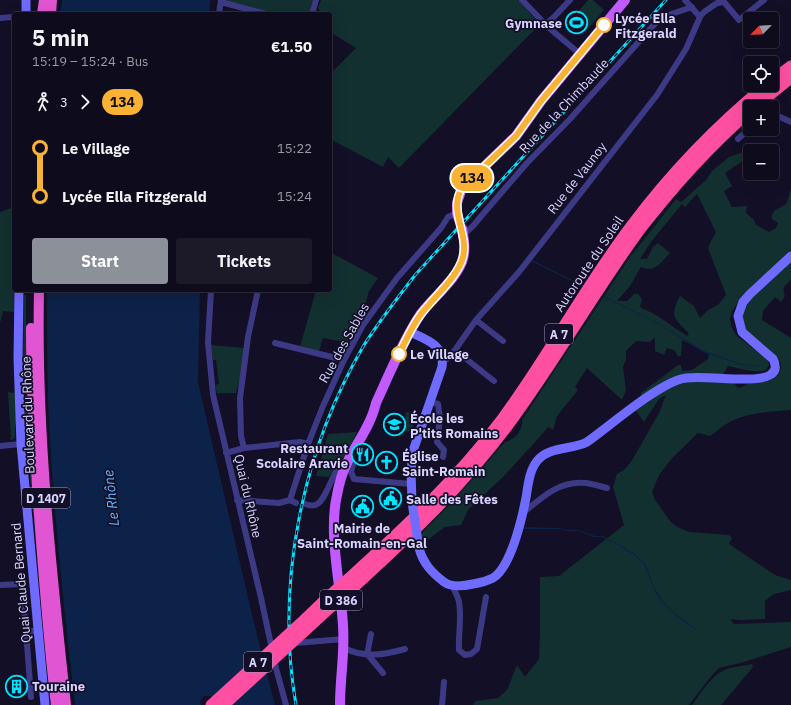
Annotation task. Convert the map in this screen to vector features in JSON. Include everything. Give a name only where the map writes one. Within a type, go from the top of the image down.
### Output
[{"type":"highway","points":[[42,12],[44,0]]},
{"type":"highway","points":[[51,12],[52,0]]},
{"type":"highway","points":[[779,75],[791,66]]},
{"type":"highway","points":[[764,100],[791,78]]},
{"type":"highway","name":"Autoroute du Soleil","points":[[211,705],[305,625],[331,607],[350,584],[466,464],[520,394],[631,227],[668,181],[703,142],[758,92]]},
{"type":"highway","name":"Autoroute du Soleil","points":[[224,705],[305,625],[330,595],[350,584],[411,534],[446,499],[477,464],[527,399],[639,231],[690,170],[743,118]]},
{"type":"highway","name":"Boulevard du Rhône","points":[[32,292],[32,410],[45,592],[56,705]]},
{"type":"highway","name":"Boulevard du Rhône","points":[[39,292],[38,329],[42,458],[66,705]]},
{"type":"main road","points":[[26,0],[26,12]]},
{"type":"main road","name":"D 386","points":[[340,705],[344,644],[334,513],[340,481],[349,460],[373,414],[376,403],[410,332],[421,314],[460,266],[464,252],[457,203],[462,188],[516,136],[541,101],[625,0]]},
{"type":"main road","points":[[410,332],[437,346],[442,354],[443,361],[413,451],[411,484],[412,502],[420,548],[424,562],[431,571],[446,583],[461,586],[481,582],[494,577],[509,559],[523,513],[531,474],[540,457],[554,450],[576,447],[587,442],[665,386],[676,380],[698,376],[760,378],[773,373],[776,365],[774,359],[742,332],[738,316],[744,302],[750,294],[791,256]]},
{"type":"main road","name":"Quai Claude Bernard","points":[[19,292],[18,358],[21,444],[45,705]]},
{"type":"street","points":[[313,12],[316,0]]},
{"type":"street","points":[[522,0],[546,24],[580,54]]},
{"type":"street","points":[[546,24],[570,0]]},
{"type":"street","points":[[685,0],[700,17],[704,12],[721,1],[724,2],[739,20],[764,0]]},
{"type":"street","points":[[219,12],[221,1],[259,12]]},
{"type":"street","name":"Rue de la Chimbaude","points":[[460,224],[473,226],[527,163],[570,119],[660,18],[692,7]]},
{"type":"street","points":[[0,18],[12,17]]},
{"type":"street","name":"Rue de Vaunoy","points":[[443,361],[456,350],[476,320],[519,272],[657,94],[686,49],[700,17]]},
{"type":"street","points":[[779,116],[791,122]]},
{"type":"street","points":[[738,139],[743,134]]},
{"type":"street","name":"Rue des Sables","points":[[237,500],[279,503],[293,501],[308,444],[323,406],[344,360],[363,325],[397,278],[448,218],[460,224]]},
{"type":"street","name":"Quai du Rhône","points":[[211,292],[208,329],[210,374],[213,395],[286,705]]},
{"type":"street","points":[[244,448],[241,436],[240,398],[248,336],[258,292]]},
{"type":"street","points":[[476,320],[503,341]]},
{"type":"street","points":[[275,343],[344,360]]},
{"type":"street","points":[[456,350],[494,381]]},
{"type":"street","points":[[430,402],[438,404],[440,418],[437,442],[444,450],[443,457]]},
{"type":"street","points":[[226,453],[244,448],[300,442],[308,444]]},
{"type":"street","points":[[0,446],[21,444]]},
{"type":"street","points":[[305,504],[315,505],[323,499],[331,479],[340,465],[349,460],[354,460],[351,472],[354,479],[411,484]]},
{"type":"street","points":[[523,513],[547,493],[570,484],[585,483],[608,488]]},
{"type":"street","points":[[0,585],[22,584],[31,697]]},
{"type":"street","points":[[452,585],[459,601],[459,650],[465,655],[471,654],[477,649],[486,597]]},
{"type":"street","points":[[26,631],[38,631]]},
{"type":"street","points":[[371,634],[368,655],[383,672]]},
{"type":"street","points":[[295,643],[344,644],[357,654],[368,655],[381,655],[405,649]]},
{"type":"street","points":[[442,705],[444,682]]},
{"type":"green space","points":[[224,0],[313,0],[310,12],[269,12]]},
{"type":"green space","points":[[321,0],[518,0],[537,21],[535,23],[537,24],[534,27],[535,29],[399,168],[388,157],[383,167],[332,140],[332,72],[356,48],[332,33],[332,12],[321,12],[318,8]]},
{"type":"green space","points":[[588,0],[593,0],[604,10],[585,32],[576,24],[579,21],[574,17]]},
{"type":"green space","points":[[743,152],[743,161],[725,173],[732,186],[724,191],[732,207],[747,206],[746,213],[754,220],[756,225],[769,232],[776,228],[778,223],[771,218],[774,211],[786,204],[791,190],[791,250],[744,295],[732,311],[730,319],[732,328],[737,336],[767,359],[769,364],[767,368],[763,371],[755,371],[728,366],[723,375],[692,373],[676,377],[641,397],[641,393],[678,365],[681,365],[682,371],[692,370],[708,359],[709,354],[682,340],[681,356],[678,356],[674,350],[667,348],[664,355],[655,351],[655,338],[650,342],[636,341],[626,351],[626,360],[623,367],[626,390],[622,400],[587,368],[575,387],[578,390],[557,416],[553,430],[548,427],[503,477],[468,510],[461,525],[445,527],[422,544],[421,534],[457,497],[505,442],[518,434],[521,428],[522,420],[630,257],[676,199],[681,202],[706,180],[712,171],[729,157]],"holes":[[[697,194],[716,232],[708,248],[726,295],[718,305],[708,310],[700,318],[694,306],[680,296],[674,313],[677,320],[689,334],[687,336],[656,315],[640,307],[642,299],[638,294],[634,294],[627,301],[617,301],[630,286],[641,267],[646,269],[654,268],[670,253],[658,243],[653,247],[647,259],[640,259],[651,242],[682,204],[685,207]]]},
{"type":"green space","points":[[12,208],[12,292],[14,292],[14,312],[3,311],[0,323],[0,212]]},
{"type":"green space","points":[[332,253],[378,278],[369,291],[363,313],[366,315],[349,343],[323,338],[319,351],[300,347],[315,292],[332,292]]},
{"type":"green space","points":[[791,259],[791,279],[784,288],[785,296],[781,302],[775,297],[763,311],[762,320],[791,338],[791,410],[748,415],[729,422],[710,436],[698,433],[673,457],[659,475],[652,492],[655,500],[670,521],[677,527],[689,532],[729,535],[732,538],[729,544],[775,575],[791,580],[791,590],[774,594],[765,601],[765,619],[730,619],[734,624],[791,622],[791,647],[744,662],[719,668],[689,705],[473,705],[475,701],[498,698],[507,690],[517,665],[525,677],[539,659],[540,577],[559,576],[624,525],[613,487],[617,474],[624,470],[631,462],[659,413],[666,395],[659,399],[644,422],[636,411],[658,393],[691,380],[733,382],[738,388],[750,383],[771,380],[779,374],[781,370],[781,363],[747,332],[743,323],[743,313],[748,302]]},
{"type":"green space","points":[[24,295],[26,295],[29,438],[45,635],[25,422],[24,401],[26,399],[26,392],[24,388],[23,371]]},
{"type":"green space","points":[[211,345],[244,348],[240,378],[236,393],[217,393],[215,385],[219,384],[216,360],[213,360]]},
{"type":"green space","points":[[8,392],[15,393],[17,421],[15,426],[15,437],[12,440],[9,438],[11,438]]},
{"type":"green space","points":[[406,412],[415,413],[412,432],[403,431]]},
{"type":"green space","points":[[357,432],[346,455],[338,462],[329,477],[316,476],[328,434]]},
{"type":"green space","points":[[752,664],[753,667],[721,705],[692,705],[707,684],[716,675],[733,667]]},
{"type":"water","points":[[62,0],[210,0],[209,12],[60,12]]},
{"type":"water","points":[[532,260],[656,322],[705,351],[742,364],[771,368],[741,365],[703,352],[660,325],[531,261]]},
{"type":"water","name":"Le Rhône","points":[[47,292],[200,292],[198,382],[253,619],[275,705],[216,705],[211,696],[204,696],[200,702],[201,705],[75,705],[52,472],[48,383]]},
{"type":"water","points":[[522,527],[560,528],[577,530],[595,536],[603,536],[620,545],[635,554],[646,565],[654,587],[665,604],[699,631],[676,616],[660,600],[654,589],[644,564],[634,555],[613,542],[602,537],[594,537],[577,531],[567,531],[560,529],[522,529]]},
{"type":"railway","points":[[296,705],[290,659],[289,613],[292,566],[299,519],[310,474],[324,429],[342,386],[364,345],[416,274],[666,0]]},
{"type":"bus line","name":"134","points":[[399,354],[416,321],[428,304],[452,277],[462,262],[464,241],[462,228],[457,213],[458,195],[462,188],[468,180],[520,132],[541,101],[604,25]]},
{"type":"place","name":"Gymnase","points":[[577,23]]},
{"type":"place","name":"Lycée Ella Fitzgerald","points":[[604,25]]},
{"type":"place","name":"Le Village","points":[[399,354]]},
{"type":"place","name":"École les P'tits Romains","points":[[394,425]]},
{"type":"place","name":"Restaurant Scolaire Aravie","points":[[363,455]]},
{"type":"place","name":"Église Saint-Romain","points":[[386,463]]},
{"type":"place","name":"Salle des Fêtes","points":[[391,499]]},
{"type":"place","name":"Mairie de Saint-Romain-en-Gal","points":[[362,506]]},
{"type":"place","name":"Touraine","points":[[16,686]]}]
